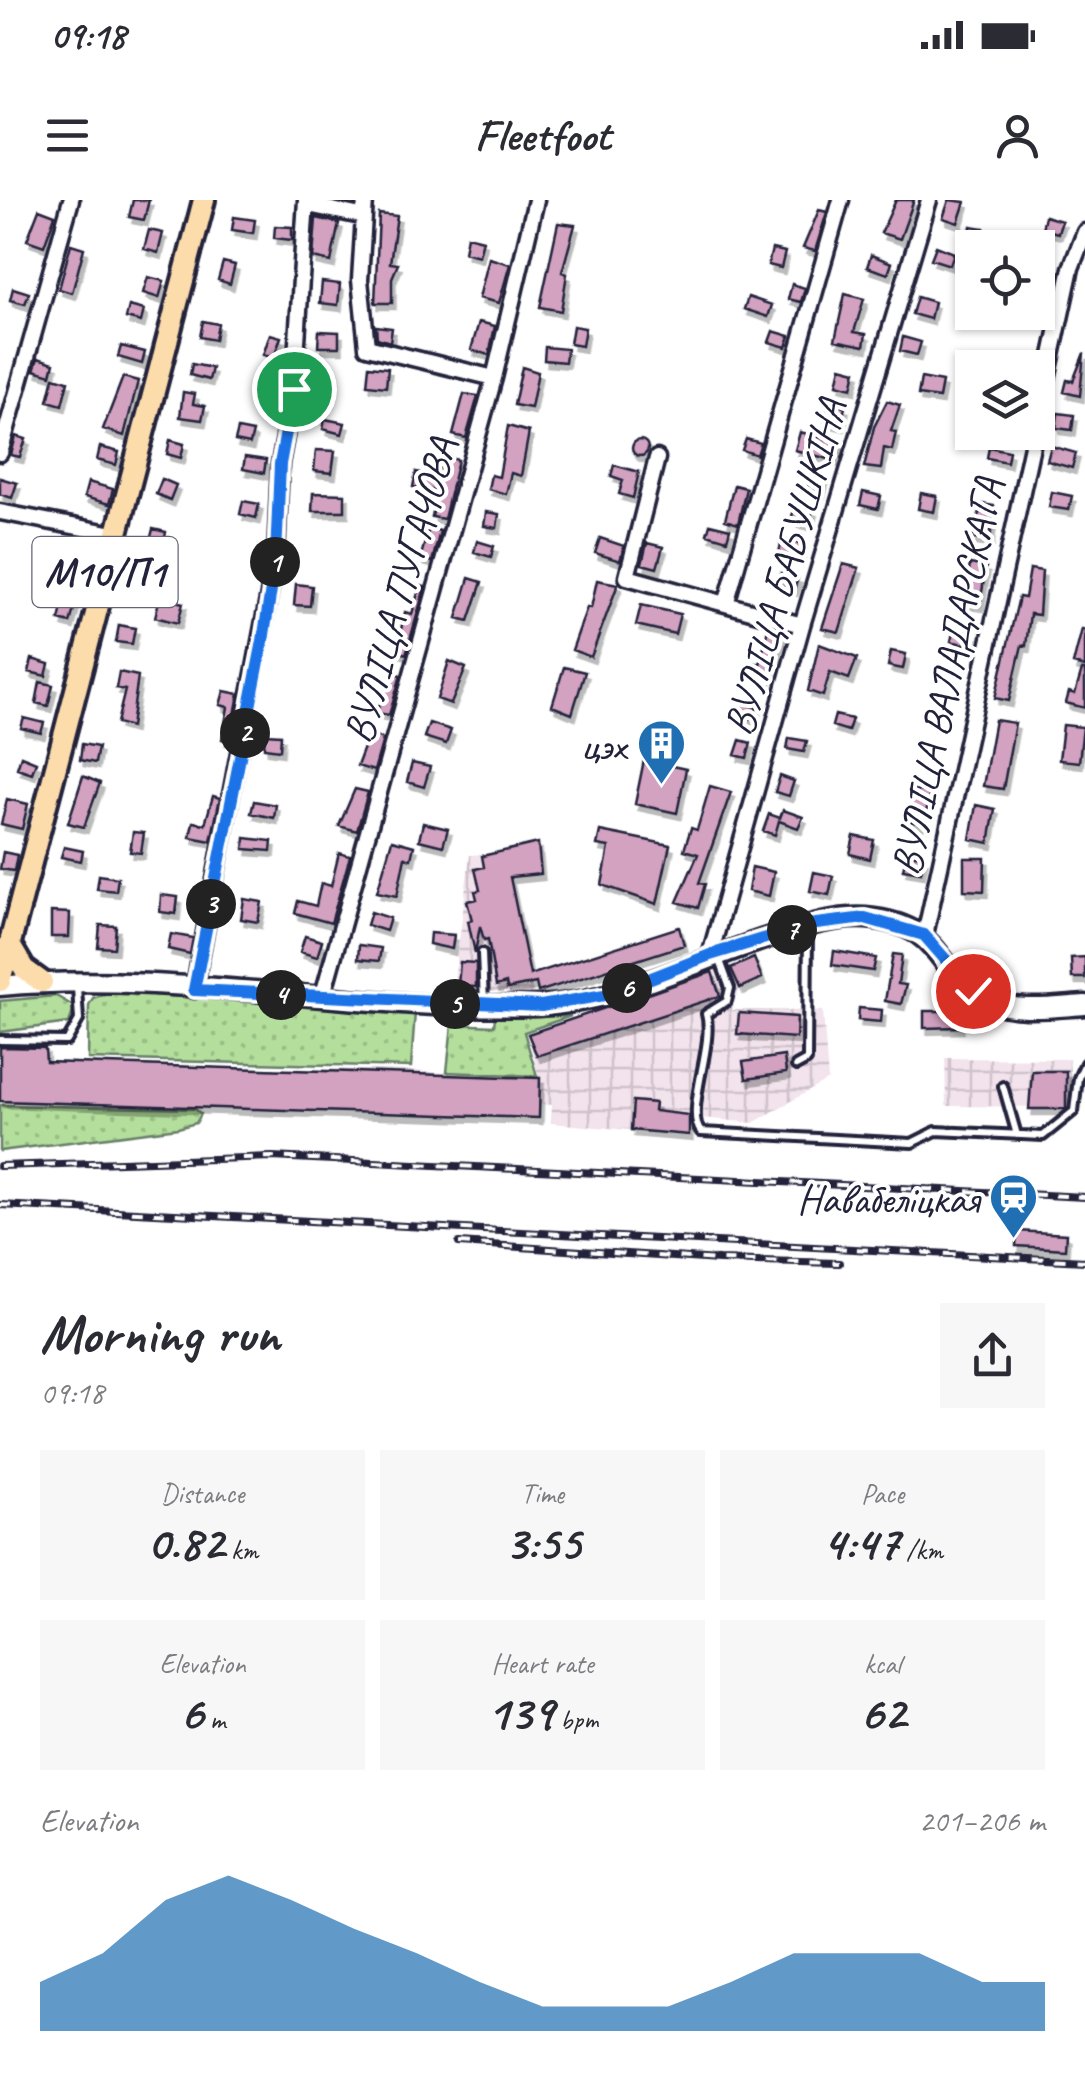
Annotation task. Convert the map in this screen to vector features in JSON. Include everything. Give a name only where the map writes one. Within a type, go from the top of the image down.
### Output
[{"type":"main road","name":"М10/П1","points":[[0,984],[204,200]]},
{"type":"main road","points":[[12,946],[24,968],[42,982]]},
{"type":"street","points":[[0,452],[71,200]]},
{"type":"street","points":[[366,200],[361,216],[360,280],[366,347],[494,378]]},
{"type":"street","name":"ВУЛІЦА ПУГАЧОВА","points":[[322,998],[494,378],[536,200]]},
{"type":"street","points":[[726,604],[841,200]]},
{"type":"street","name":"ВУЛІЦА БАБУШКІНА","points":[[714,954],[802,625],[929,200]]},
{"type":"street","points":[[194,990],[276,557],[280,464],[294,389],[307,203],[361,216]]},
{"type":"street","points":[[1053,350],[1071,268],[1085,232]]},
{"type":"street","name":"ВУЛІЦА ВАЛАДАРСКАГА","points":[[924,935],[1031,450]]},
{"type":"street","points":[[657,458],[627,577],[802,625]]},
{"type":"street","points":[[0,512],[114,534]]},
{"type":"street","points":[[0,984],[77,980],[322,998],[541,1006],[610,994],[714,954],[808,925],[865,918],[924,935],[973,991],[990,1002],[1026,1008],[1085,1005]]},
{"type":"lane","points":[[796,1066],[806,1060],[808,925]]},
{"type":"lane","points":[[482,953],[484,1005]]},
{"type":"lane","points":[[714,954],[730,988],[727,1001],[706,1014],[710,1028],[695,1117],[701,1132],[912,1142],[936,1131],[1044,1136],[1074,1111],[1078,1078],[1085,1062]]},
{"type":"lane","points":[[0,1040],[67,1042],[79,1020],[77,980]]},
{"type":"lane","points":[[1003,1086],[1017,1134]]},
{"type":"shaded area","points":[[505,852],[534,995],[453,989],[470,855]]},
{"type":"shaded area","points":[[754,958],[762,978],[740,988],[731,1010],[823,1011],[828,1080],[753,1123],[691,1117],[689,1135],[551,1123],[552,1105],[0,1063],[411,1071],[539,1078],[528,1034]]},
{"type":"shaded area","points":[[945,1058],[1069,1059],[1073,1107],[946,1106]]},
{"type":"green space","points":[[111,992],[415,1012],[411,1067],[88,1059],[89,1005],[93,998]]},
{"type":"green space","points":[[56,996],[75,1007],[69,1023],[0,1032],[0,1001]]},
{"type":"green space","points":[[571,1016],[524,1032],[537,1076],[447,1072],[452,1024],[494,1026],[495,1017]]},
{"type":"green space","points":[[0,1105],[195,1109],[201,1114],[196,1123],[178,1128],[0,1151]]},
{"type":"building","points":[[133,200],[149,200],[144,220],[129,217]]},
{"type":"building","points":[[896,200],[914,200],[900,239],[881,233]]},
{"type":"building","points":[[949,200],[965,202],[958,223],[943,218]]},
{"type":"building","points":[[39,209],[55,215],[44,246],[27,240]]},
{"type":"building","points":[[819,210],[827,212],[815,251],[803,248]]},
{"type":"building","points":[[379,214],[397,216],[390,263],[398,264],[392,278],[392,303],[375,303]]},
{"type":"building","points":[[1045,216],[1062,221],[1058,233],[1042,229]]},
{"type":"building","points":[[234,217],[255,220],[253,233],[232,230]]},
{"type":"building","points":[[316,218],[339,223],[331,262],[313,258]]},
{"type":"building","points":[[558,223],[575,225],[562,272],[567,274],[561,311],[540,307]]},
{"type":"building","points":[[275,226],[292,227],[292,240],[274,238]]},
{"type":"building","points":[[149,230],[163,233],[158,253],[144,249]]},
{"type":"building","points":[[467,236],[483,240],[479,256],[464,252]]},
{"type":"building","points":[[71,244],[84,248],[72,293],[59,289]]},
{"type":"building","points":[[936,246],[954,253],[950,265],[931,259]]},
{"type":"building","points":[[772,249],[785,252],[781,268],[768,265]]},
{"type":"building","points":[[871,255],[892,263],[888,274],[867,267]]},
{"type":"building","points":[[489,258],[510,264],[499,303],[479,298]]},
{"type":"building","points":[[223,262],[235,265],[230,284],[218,280]]},
{"type":"building","points":[[148,277],[164,281],[159,298],[143,293]]},
{"type":"building","points":[[322,282],[340,284],[338,305],[320,303]]},
{"type":"building","points":[[792,284],[805,288],[801,302],[788,299]]},
{"type":"building","points":[[13,288],[29,293],[25,304],[10,300]]},
{"type":"building","points":[[845,294],[864,299],[854,332],[866,334],[864,346],[835,340]]},
{"type":"building","points":[[748,297],[772,305],[768,317],[744,309]]},
{"type":"building","points":[[917,297],[934,302],[930,319],[912,314]]},
{"type":"building","points":[[129,306],[144,310],[141,322],[126,318]]},
{"type":"building","points":[[203,321],[218,324],[215,340],[200,337]]},
{"type":"building","points":[[479,322],[495,326],[489,355],[471,350]]},
{"type":"building","points":[[376,326],[392,328],[390,342],[377,338]]},
{"type":"building","points":[[573,326],[585,328],[582,346],[570,344]]},
{"type":"building","points":[[319,331],[339,332],[339,347],[318,347]]},
{"type":"building","points":[[773,331],[790,336],[786,347],[769,342]]},
{"type":"building","points":[[270,334],[281,337],[274,358],[263,355]]},
{"type":"building","points":[[903,337],[921,342],[917,355],[900,351]]},
{"type":"building","points":[[121,346],[145,352],[142,364],[118,357]]},
{"type":"building","points":[[545,347],[567,349],[565,362],[544,360]]},
{"type":"building","points":[[1084,353],[1080,396],[1064,392],[1067,380],[1073,381]]},
{"type":"building","points":[[38,358],[54,363],[51,375],[34,370]]},
{"type":"building","points":[[192,364],[212,368],[209,380],[190,375]]},
{"type":"building","points":[[369,366],[388,368],[386,387],[367,385]]},
{"type":"building","points":[[522,367],[538,372],[531,408],[514,405]]},
{"type":"building","points":[[841,367],[856,371],[852,388],[837,384]]},
{"type":"building","points":[[54,377],[68,381],[62,405],[48,401]]},
{"type":"building","points":[[123,377],[138,381],[124,436],[103,429]]},
{"type":"building","points":[[921,378],[942,382],[939,398],[918,395]]},
{"type":"building","points":[[314,386],[330,388],[329,401],[313,399]]},
{"type":"building","points":[[259,389],[274,392],[272,406],[256,403]]},
{"type":"building","points":[[183,392],[195,394],[193,404],[205,406],[202,420],[180,417]]},
{"type":"building","points":[[464,394],[478,396],[466,438],[453,435]]},
{"type":"building","points":[[887,401],[900,405],[891,431],[896,432],[892,450],[884,448],[881,469],[864,467],[874,427]]},
{"type":"building","points":[[829,403],[845,407],[841,425],[825,421]]},
{"type":"building","points":[[1058,413],[1074,415],[1072,430],[1056,428]]},
{"type":"building","points":[[325,419],[345,423],[342,434],[323,429]]},
{"type":"building","points":[[508,426],[529,432],[521,476],[511,473],[506,494],[488,489],[491,475],[499,477]]},
{"type":"building","points":[[238,429],[253,432],[250,444],[235,441]]},
{"type":"building","points":[[800,432],[841,443],[836,461],[795,450]]},
{"type":"building","points":[[16,436],[26,439],[20,457],[11,455]]},
{"type":"building","points":[[746,439],[761,443],[757,455],[742,450]]},
{"type":"building","points":[[170,440],[184,444],[181,458],[167,454]]},
{"type":"building","points":[[640,440],[648,448],[640,456],[632,448]]},
{"type":"building","points":[[100,447],[119,452],[116,465],[97,460]]},
{"type":"building","points":[[1055,447],[1076,453],[1072,468],[1047,461]]},
{"type":"building","points":[[316,450],[335,451],[332,473],[314,471]]},
{"type":"building","points":[[988,450],[1009,451],[1007,462],[987,458]]},
{"type":"building","points":[[442,456],[458,460],[444,519],[432,517],[437,491],[413,487],[416,472],[437,476]]},
{"type":"building","points":[[245,457],[266,460],[264,473],[243,469]]},
{"type":"building","points":[[614,465],[639,472],[633,498],[619,494],[623,480],[611,476]]},
{"type":"building","points":[[811,473],[825,477],[821,492],[807,489]]},
{"type":"building","points":[[0,478],[17,483],[12,498],[0,494]]},
{"type":"building","points":[[162,479],[176,485],[170,500],[156,494]]},
{"type":"building","points":[[88,482],[113,489],[109,504],[84,497]]},
{"type":"building","points":[[734,485],[746,488],[738,524],[725,520]]},
{"type":"building","points":[[863,492],[881,496],[878,509],[860,505]]},
{"type":"building","points":[[1052,492],[1072,496],[1069,510],[1049,507]]},
{"type":"building","points":[[313,493],[345,494],[345,511],[312,511]]},
{"type":"building","points":[[921,493],[937,496],[934,512],[918,509]]},
{"type":"building","points":[[243,501],[259,504],[256,518],[240,514]]},
{"type":"building","points":[[982,504],[994,506],[990,541],[972,539]]},
{"type":"building","points":[[795,505],[813,510],[809,525],[791,520]]},
{"type":"building","points":[[486,512],[499,514],[497,528],[484,526]]},
{"type":"building","points":[[710,524],[730,529],[727,540],[707,534]]},
{"type":"building","points":[[429,528],[440,531],[432,562],[420,559]]},
{"type":"building","points":[[153,529],[166,532],[163,548],[149,545]]},
{"type":"building","points":[[600,538],[624,546],[620,561],[595,553]]},
{"type":"building","points":[[782,539],[803,544],[800,558],[779,553]]},
{"type":"building","points":[[477,541],[494,546],[491,557],[474,552]]},
{"type":"building","points":[[647,543],[663,547],[657,568],[642,564]]},
{"type":"building","points":[[131,563],[148,566],[145,580],[128,576]]},
{"type":"building","points":[[843,564],[859,568],[839,632],[822,628]]},
{"type":"building","points":[[970,564],[986,567],[980,605],[965,603]]},
{"type":"building","points":[[1030,569],[1042,571],[1039,615],[1030,614],[1026,646],[1022,645],[1009,701],[995,698],[1019,597],[1025,598]]},
{"type":"building","points":[[781,573],[798,578],[794,590],[777,585]]},
{"type":"building","points":[[69,578],[82,582],[70,623],[59,620]]},
{"type":"building","points":[[469,578],[482,582],[469,621],[457,618]]},
{"type":"building","points":[[597,580],[618,584],[591,657],[572,650],[587,607],[591,608]]},
{"type":"building","points":[[296,584],[312,586],[310,606],[294,605]]},
{"type":"building","points":[[420,586],[425,587],[406,654],[396,651],[405,612],[412,614]]},
{"type":"building","points":[[160,597],[183,603],[178,623],[155,617]]},
{"type":"building","points":[[641,605],[680,614],[675,634],[636,625]]},
{"type":"building","points":[[119,625],[135,628],[132,644],[116,642]]},
{"type":"building","points":[[768,628],[783,632],[767,679],[752,675],[755,663],[760,664]]},
{"type":"building","points":[[954,628],[973,633],[970,646],[951,641]]},
{"type":"building","points":[[1082,629],[1085,630],[1085,667],[1073,664]]},
{"type":"building","points":[[819,644],[857,658],[849,679],[830,672],[823,696],[808,691]]},
{"type":"building","points":[[891,651],[906,654],[903,669],[888,666]]},
{"type":"building","points":[[32,659],[49,664],[46,676],[29,672]]},
{"type":"building","points":[[449,661],[466,668],[451,704],[437,699]]},
{"type":"building","points":[[564,667],[585,672],[572,714],[552,706]]},
{"type":"building","points":[[1082,670],[1085,708],[1066,703],[1069,692],[1075,694]]},
{"type":"building","points":[[119,672],[138,676],[131,727],[117,723],[125,690],[116,688]]},
{"type":"building","points":[[394,673],[401,675],[389,715],[376,713]]},
{"type":"building","points":[[40,682],[53,685],[48,706],[36,703]]},
{"type":"building","points":[[224,691],[239,694],[230,741],[222,739],[228,707],[220,705]]},
{"type":"building","points":[[739,702],[757,707],[753,719],[735,714]]},
{"type":"building","points":[[835,715],[852,719],[848,731],[832,726]]},
{"type":"building","points":[[24,718],[44,723],[41,733],[21,728]]},
{"type":"building","points":[[995,720],[1015,723],[1003,789],[983,786]]},
{"type":"building","points":[[429,723],[451,730],[446,744],[424,737]]},
{"type":"building","points":[[1063,725],[1083,727],[1079,762],[1059,760]]},
{"type":"building","points":[[265,734],[281,735],[280,750],[264,748]]},
{"type":"building","points":[[369,734],[383,739],[374,771],[357,766]]},
{"type":"building","points":[[789,738],[807,741],[804,752],[787,749]]},
{"type":"building","points":[[740,740],[751,743],[747,758],[735,755]]},
{"type":"building","points":[[82,744],[98,747],[95,763],[80,760]]},
{"type":"building","points":[[21,756],[36,762],[32,773],[17,768]]},
{"type":"building","name":"цэх","points":[[644,760],[686,769],[677,813],[635,804]]},
{"type":"building","points":[[412,763],[430,767],[424,787],[407,782]]},
{"type":"building","points":[[83,776],[100,783],[84,827],[68,823]]},
{"type":"building","points":[[780,776],[794,781],[789,796],[775,792]]},
{"type":"building","points":[[710,786],[731,792],[699,883],[705,884],[698,908],[677,902],[698,854],[684,850],[691,828],[697,830]]},
{"type":"building","points":[[355,789],[368,792],[357,831],[339,826]]},
{"type":"building","points":[[914,790],[930,793],[924,824],[908,821]]},
{"type":"building","points":[[213,796],[220,798],[211,841],[190,837],[193,822],[205,824]]},
{"type":"building","points":[[7,799],[28,804],[22,829],[1,824]]},
{"type":"building","points":[[254,801],[276,805],[274,818],[251,813]]},
{"type":"building","points":[[976,805],[995,809],[989,843],[970,839]]},
{"type":"building","points":[[783,810],[803,817],[798,828],[779,821],[775,835],[763,831],[769,814],[780,818]]},
{"type":"building","points":[[423,823],[448,829],[443,846],[419,840]]},
{"type":"building","points":[[600,831],[670,845],[657,904],[602,885],[609,847],[597,845]]},
{"type":"building","points":[[133,832],[144,833],[141,853],[130,852]]},
{"type":"building","points":[[854,836],[874,840],[870,859],[850,854]]},
{"type":"building","points":[[245,838],[272,841],[271,851],[244,849]]},
{"type":"building","points":[[392,840],[414,846],[411,859],[405,857],[397,896],[377,892]]},
{"type":"building","points":[[538,843],[541,874],[510,877],[530,975],[679,927],[684,945],[538,992],[536,983],[507,989],[506,983],[496,986],[488,939],[484,940],[480,926],[475,953],[468,921],[472,920],[467,901],[477,899],[475,891],[480,890],[475,869],[484,867],[482,856]]},
{"type":"building","points":[[64,847],[83,851],[81,861],[61,857]]},
{"type":"building","points":[[3,852],[17,855],[14,871],[0,869]]},
{"type":"building","points":[[339,853],[350,856],[331,923],[295,913],[298,901],[316,906],[321,883],[331,886]]},
{"type":"building","points":[[907,853],[924,857],[921,872],[903,869]]},
{"type":"building","points":[[964,858],[985,858],[984,891],[964,890]]},
{"type":"building","points":[[752,867],[774,872],[769,896],[748,891]]},
{"type":"building","points":[[814,872],[833,876],[829,895],[810,891]]},
{"type":"building","points":[[99,875],[118,878],[116,891],[97,889]]},
{"type":"building","points":[[161,895],[178,897],[176,914],[160,912]]},
{"type":"building","points":[[244,899],[262,902],[258,922],[241,919]]},
{"type":"building","points":[[51,912],[70,913],[69,937],[51,937]]},
{"type":"building","points":[[371,912],[390,918],[386,931],[367,925]]},
{"type":"building","points":[[100,925],[116,926],[114,948],[98,947]]},
{"type":"building","points":[[430,933],[454,935],[452,949],[429,944]]},
{"type":"building","points":[[171,934],[193,938],[190,954],[168,949]]},
{"type":"building","points":[[305,936],[322,941],[317,957],[300,952]]},
{"type":"building","points":[[359,945],[381,948],[379,961],[358,959]]},
{"type":"building","points":[[834,951],[876,958],[873,971],[832,965]]},
{"type":"building","points":[[893,954],[902,955],[898,984],[906,985],[901,1004],[885,1001]]},
{"type":"building","points":[[1085,957],[1085,978],[1072,978],[1071,958]]},
{"type":"building","points":[[754,958],[762,978],[740,988],[731,968]]},
{"type":"building","points":[[460,962],[476,963],[476,987],[458,986]]},
{"type":"building","points":[[712,972],[720,996],[537,1056],[528,1034]]},
{"type":"building","points":[[859,1008],[882,1010],[881,1022],[858,1020]]},
{"type":"building","points":[[924,1011],[959,1011],[960,1027],[924,1028]]},
{"type":"building","points":[[739,1013],[797,1017],[796,1038],[737,1034]]},
{"type":"building","points":[[0,1047],[45,1048],[46,1062],[540,1078],[539,1118],[0,1101]]},
{"type":"building","points":[[784,1056],[786,1073],[746,1079],[743,1062]]},
{"type":"building","points":[[1032,1071],[1066,1071],[1066,1109],[1029,1109]]},
{"type":"building","points":[[633,1101],[655,1103],[654,1111],[689,1115],[689,1135],[631,1130]]},
{"type":"building","name":"Навабеліцкая","points":[[1017,1231],[1066,1234],[1065,1249],[1016,1246]]},
{"type":"railway","points":[[0,1166],[272,1157],[1085,1197]]},
{"type":"railway","points":[[0,1205],[1085,1261]]},
{"type":"railway","points":[[459,1243],[719,1260],[839,1263]]},
{"type":"place","name":"цэх","points":[[661,786]]},
{"type":"place","name":"Навабеліцкая","points":[[1014,1240]]},
{"type":"route","points":[[294,389],[280,464],[276,557],[263,641],[194,990],[541,1006],[610,994],[710,955],[808,925],[865,918],[924,935],[973,991]]}]
